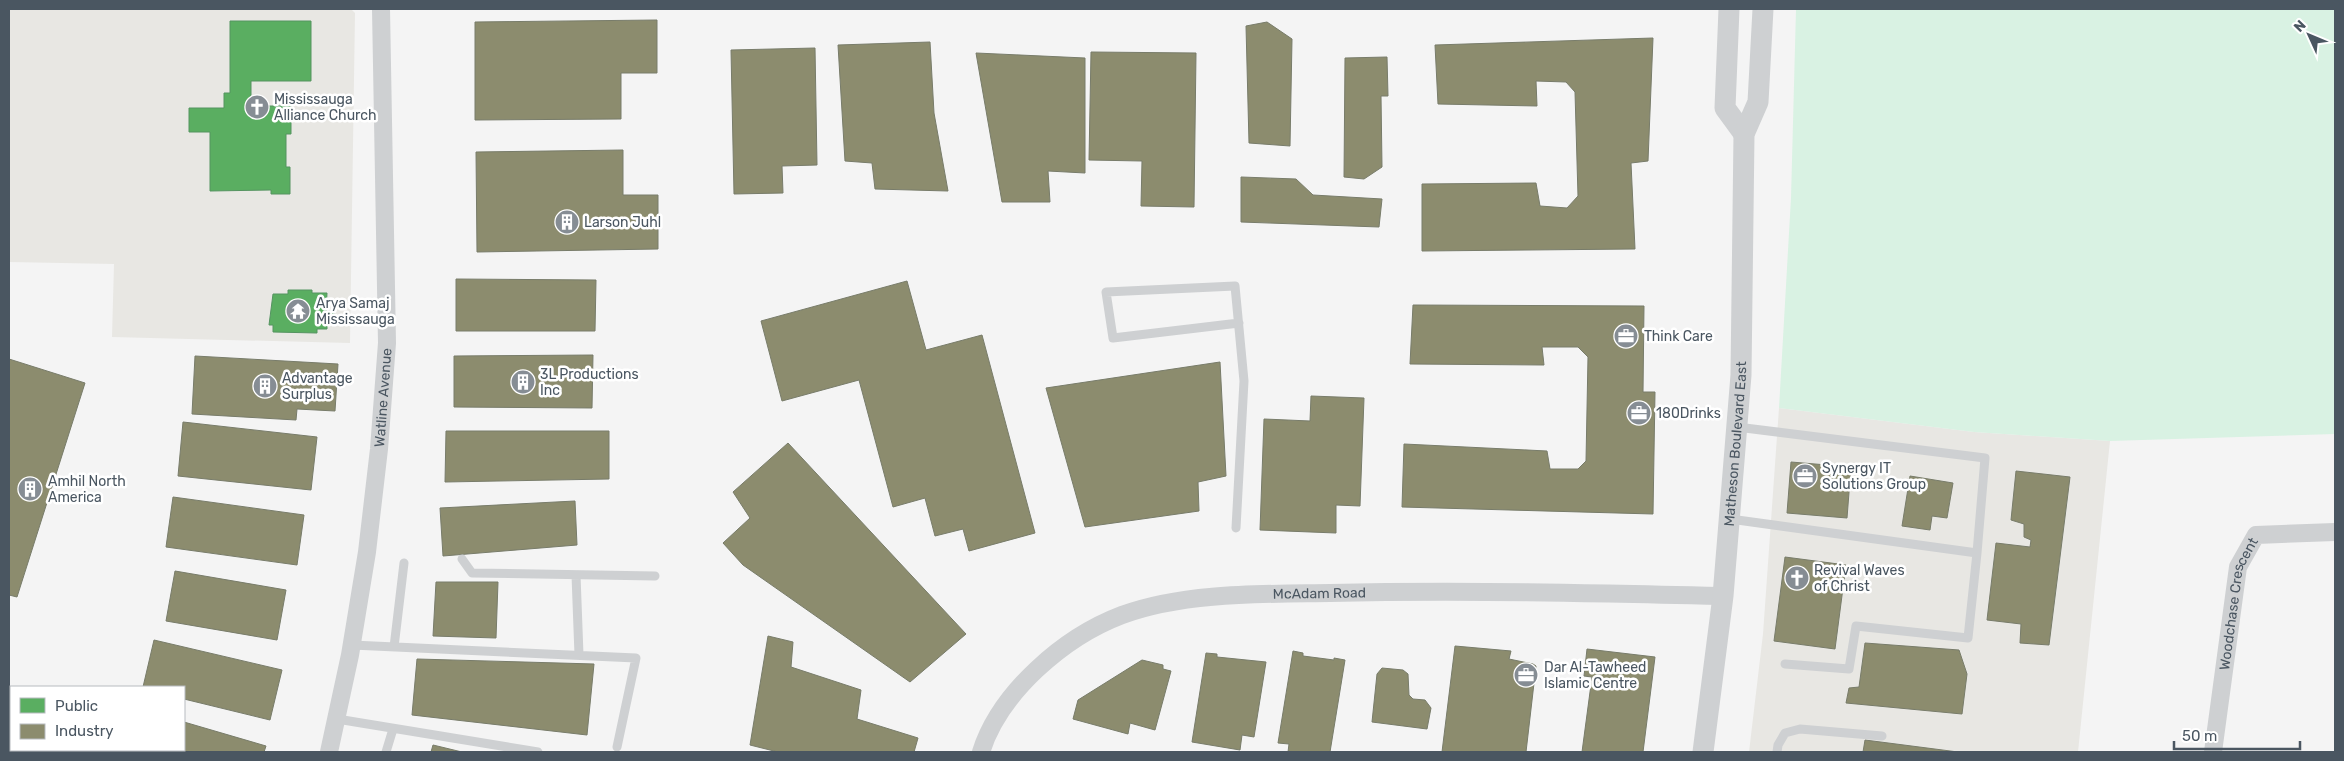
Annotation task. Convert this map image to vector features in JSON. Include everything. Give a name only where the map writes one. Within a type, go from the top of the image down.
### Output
[{"type":"street","name":"Watline Avenue","points":[[329,752],[352,645],[367,552],[379,449],[387,343],[381,9]]},
{"type":"street","points":[[1729,9],[1725,108],[1744,134]]},
{"type":"street","name":"Matheson Boulevard East","points":[[1703,752],[1723,596],[1742,375],[1744,134],[1758,102],[1764,9]]},
{"type":"street","name":"Woodchase Crescent","points":[[2213,752],[2238,567],[2256,535],[2335,532]]},
{"type":"street","name":"McAdam Road","points":[[981,752],[999,715],[1018,689],[1040,666],[1065,646],[1092,629],[1121,615],[1151,606],[1183,600],[1280,594],[1465,590],[1723,596]]},
{"type":"lane","points":[[1236,528],[1244,381],[1239,323],[1235,286],[1106,292],[1113,338],[1239,323]]},
{"type":"lane","points":[[1737,427],[1985,458],[1968,638],[1856,626],[1850,669],[1786,664]]},
{"type":"lane","points":[[1729,519],[1977,553]]},
{"type":"lane","points":[[462,559],[472,573],[655,576]]},
{"type":"lane","points":[[394,647],[404,563]]},
{"type":"lane","points":[[576,575],[579,655]]},
{"type":"lane","points":[[352,645],[636,658],[617,747]]},
{"type":"lane","points":[[337,720],[538,752]]},
{"type":"lane","points":[[386,752],[393,729]]},
{"type":"lane","points":[[1777,752],[1778,745],[1785,733],[1800,729],[1882,736]]},
{"type":"shaded area","points":[[9,9],[351,9],[355,13],[350,343],[112,337],[114,264],[9,262]]},
{"type":"shaded area","points":[[1779,408],[1974,432],[2110,441],[2078,752],[1749,752],[1763,634]]},
{"type":"green space","points":[[1796,9],[2335,9],[2335,434],[2110,441],[1974,432],[1779,408],[1791,198]]},
{"type":"building: Public","name":"Mississauga Alliance Church","points":[[230,21],[311,21],[311,81],[251,81],[251,106],[291,106],[291,134],[286,134],[286,167],[290,167],[290,194],[271,194],[271,190],[210,191],[210,132],[189,132],[189,108],[224,108],[224,93],[230,93]]},
{"type":"building: Public","name":"Arya Samaj Mississauga","points":[[288,290],[312,290],[312,293],[327,293],[326,313],[334,313],[333,325],[327,325],[327,329],[317,329],[317,333],[273,332],[273,325],[269,325],[273,294],[288,294]]},
{"type":"building: Industry","points":[[657,20],[657,73],[621,73],[621,119],[475,120],[475,22]]},
{"type":"building: Industry","points":[[1267,22],[1292,39],[1290,146],[1249,143],[1246,26]]},
{"type":"building: Industry","points":[[1653,38],[1648,161],[1631,163],[1635,249],[1422,251],[1422,184],[1536,183],[1540,206],[1567,208],[1578,196],[1575,92],[1566,82],[1536,81],[1537,106],[1438,104],[1435,45]]},
{"type":"building: Industry","points":[[930,42],[934,113],[948,191],[875,189],[872,163],[845,161],[838,45]]},
{"type":"building: Industry","points":[[815,48],[817,165],[782,166],[783,193],[734,194],[731,50]]},
{"type":"building: Industry","points":[[1091,52],[1196,53],[1194,207],[1141,206],[1142,161],[1089,160]]},
{"type":"building: Industry","points":[[976,53],[1085,58],[1085,173],[1048,171],[1050,202],[1002,202]]},
{"type":"building: Industry","points":[[1387,57],[1388,96],[1381,96],[1382,167],[1364,179],[1344,177],[1345,58]]},
{"type":"building: Industry","name":"Larson Juhl","points":[[623,150],[623,195],[658,195],[658,249],[477,252],[476,152]]},
{"type":"building: Industry","points":[[1241,177],[1296,179],[1313,195],[1382,199],[1379,227],[1241,222]]},
{"type":"building: Industry","points":[[456,279],[596,280],[595,331],[456,331]]},
{"type":"building: Industry","points":[[907,281],[926,350],[982,335],[1035,533],[969,551],[963,529],[935,536],[925,498],[893,507],[859,380],[782,401],[761,321]]},
{"type":"building: Industry","points":[[1413,305],[1644,306],[1643,392],[1655,392],[1653,514],[1402,507],[1404,444],[1547,451],[1550,469],[1578,469],[1586,461],[1588,357],[1578,347],[1542,347],[1544,365],[1410,364]]},
{"type":"building: Industry","name":"3L Productions Inc","points":[[593,355],[592,408],[454,407],[454,356]]},
{"type":"building: Industry","name":"Advantage Surplus","points":[[195,356],[338,364],[335,411],[297,409],[296,420],[192,414]]},
{"type":"building: Industry","name":"Amhil North America","points":[[9,359],[85,383],[17,597],[9,595]]},
{"type":"building: Industry","points":[[1220,362],[1226,476],[1198,482],[1199,511],[1085,527],[1046,388]]},
{"type":"building: Industry","points":[[1311,396],[1364,398],[1360,506],[1336,505],[1336,533],[1260,530],[1264,419],[1310,421]]},
{"type":"building: Industry","points":[[183,422],[317,437],[311,490],[178,476]]},
{"type":"building: Industry","points":[[446,431],[609,431],[609,479],[445,482]]},
{"type":"building: Industry","points":[[788,443],[966,634],[910,682],[743,565],[723,543],[750,518],[733,492]]},
{"type":"building: Industry","points":[[1791,462],[1851,467],[1847,518],[1787,513]]},
{"type":"building: Industry","points":[[2016,471],[2070,477],[2049,645],[2020,643],[2021,624],[1987,620],[1996,543],[2030,547],[2031,540],[2024,537],[2024,524],[2011,520]]},
{"type":"building: Industry","points":[[1910,476],[1953,483],[1947,518],[1932,516],[1930,530],[1902,526]]},
{"type":"building: Industry","points":[[173,497],[304,515],[297,565],[166,547]]},
{"type":"building: Industry","points":[[575,501],[577,545],[443,556],[440,508]]},
{"type":"building: Industry","points":[[1785,557],[1846,565],[1835,649],[1774,641]]},
{"type":"building: Industry","points":[[175,571],[286,590],[277,640],[166,621]]},
{"type":"building: Industry","points":[[436,582],[498,582],[496,638],[433,636]]},
{"type":"building: Industry","points":[[768,636],[793,642],[791,667],[861,690],[857,719],[918,738],[914,752],[778,752],[750,745]]},
{"type":"building: Industry","points":[[154,640],[282,670],[270,720],[185,699],[185,686],[143,686]]},
{"type":"building: Industry","points":[[1865,643],[1959,650],[1967,674],[1962,714],[1846,703],[1849,688],[1859,687]]},
{"type":"building: Industry","points":[[1455,646],[1511,651],[1509,659],[1536,666],[1526,752],[1442,752]]},
{"type":"building: Industry","points":[[1587,649],[1655,657],[1643,752],[1582,752],[1592,677],[1584,676]]},
{"type":"building: Industry","points":[[1293,651],[1303,653],[1303,656],[1345,660],[1330,752],[1288,752],[1289,744],[1278,743]]},
{"type":"building: Industry","points":[[1206,653],[1217,654],[1217,657],[1266,662],[1254,737],[1242,735],[1240,750],[1192,742]]},
{"type":"building: Industry","points":[[417,659],[594,664],[587,735],[412,715]]},
{"type":"building: Industry","points":[[1142,660],[1163,665],[1163,669],[1171,671],[1155,730],[1130,723],[1128,734],[1073,719],[1078,700]]},
{"type":"building: Industry","points":[[1382,668],[1403,670],[1408,674],[1409,695],[1413,699],[1425,700],[1431,708],[1427,729],[1372,722],[1377,674]]},
{"type":"building: Industry","points":[[185,722],[266,746],[264,752],[154,752],[185,751]]},
{"type":"building: Industry","points":[[1865,740],[1958,752],[1863,752]]},
{"type":"building: Industry","points":[[433,745],[462,752],[431,752]]},
{"type":"place","name":"Mississauga Alliance Church","points":[[257,107]]},
{"type":"place","name":"Larson Juhl","points":[[567,222]]},
{"type":"place","name":"Arya Samaj Mississauga","points":[[298,311]]},
{"type":"place","name":"Think Care","points":[[1626,336]]},
{"type":"place","name":"3L Productions Inc","points":[[523,382]]},
{"type":"place","name":"Advantage Surplus","points":[[265,386]]},
{"type":"place","name":"180Drinks","points":[[1639,413]]},
{"type":"place","name":"Synergy IT Solutions Group","points":[[1805,476]]},
{"type":"place","name":"Amhil North America","points":[[30,489]]},
{"type":"place","name":"Revival Waves of Christ","points":[[1797,578]]},
{"type":"place","name":"Dar Al-Tawheed Islamic Centre","points":[[1526,675]]}]
